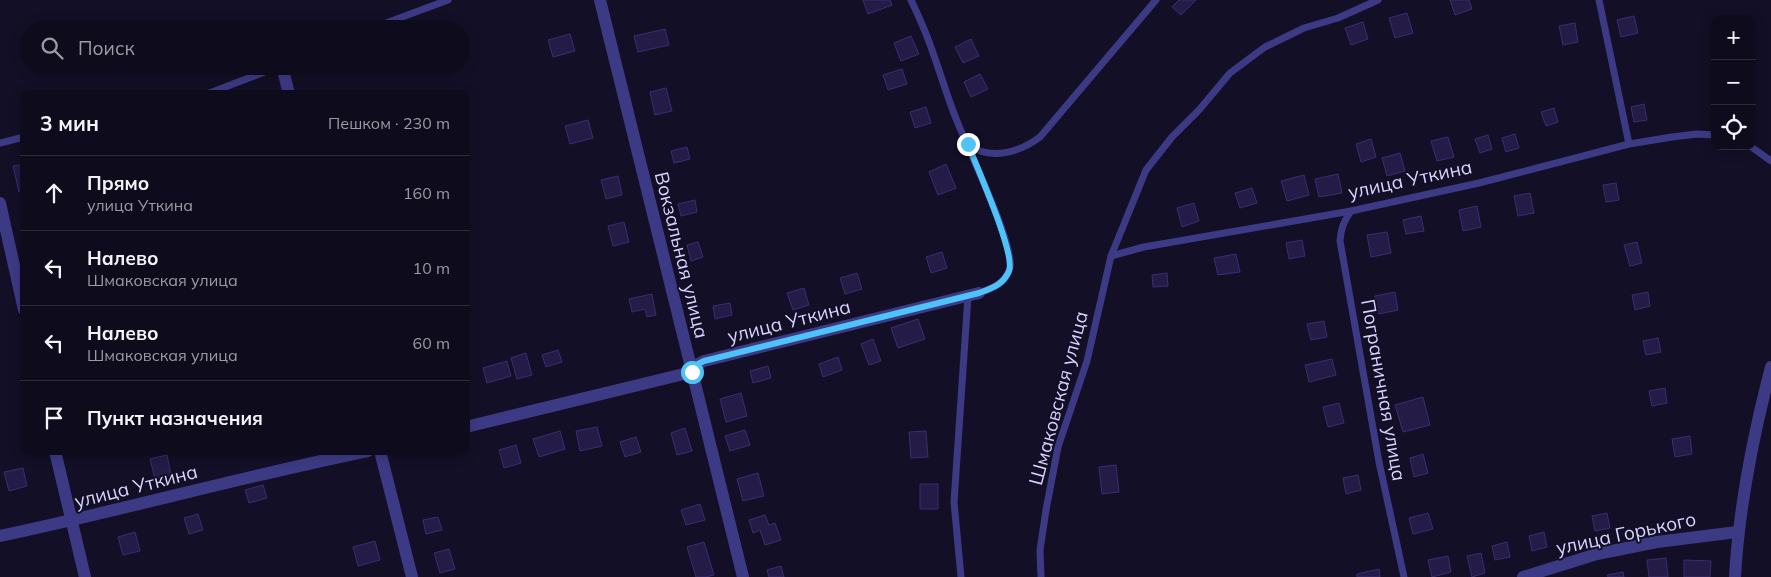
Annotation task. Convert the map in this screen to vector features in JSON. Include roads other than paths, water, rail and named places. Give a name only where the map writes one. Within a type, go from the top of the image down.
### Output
[{"type":"street","name":"Вокзальная улица","points":[[600,0],[743,577]]},
{"type":"street","points":[[284,75],[288,90]]},
{"type":"street","points":[[0,203],[20,292]]},
{"type":"street","name":"улица Уткина","points":[[470,427],[692,372],[698,364],[704,361],[973,295]]},
{"type":"street","points":[[1735,577],[1738,532],[1753,438],[1771,366]]},
{"type":"street","points":[[56,455],[85,577]]},
{"type":"street","name":"улица Уткина","points":[[0,536],[349,455]]},
{"type":"street","points":[[381,455],[412,577]]},
{"type":"street","name":"улица Горького","points":[[1523,577],[1597,554],[1657,542],[1738,532]]},
{"type":"lane","points":[[394,20],[448,0]]},
{"type":"lane","points":[[911,0],[928,37],[957,122],[968,144],[998,222],[1010,261],[1010,270],[1003,281],[997,286],[973,295],[954,502],[961,577]]},
{"type":"lane","points":[[968,144],[984,153],[1004,153],[1018,150],[1040,137],[1156,0]]},
{"type":"lane","name":"Шмаковская улица","points":[[1041,577],[1040,550],[1058,447],[1087,362],[1111,256],[1146,170],[1172,137],[1199,110],[1230,73],[1273,44],[1304,28],[1338,18],[1378,0]]},
{"type":"lane","points":[[1599,0],[1629,144]]},
{"type":"lane","points":[[218,90],[258,75]]},
{"type":"lane","name":"улица Уткина","points":[[1111,256],[1144,248],[1352,211],[1479,183],[1629,144],[1672,136],[1711,135]]},
{"type":"lane","points":[[0,143],[20,138]]},
{"type":"lane","points":[[1756,150],[1771,161]]},
{"type":"lane","name":"Пограничная улица","points":[[1352,211],[1344,223],[1340,241],[1379,462],[1404,577]]}]
